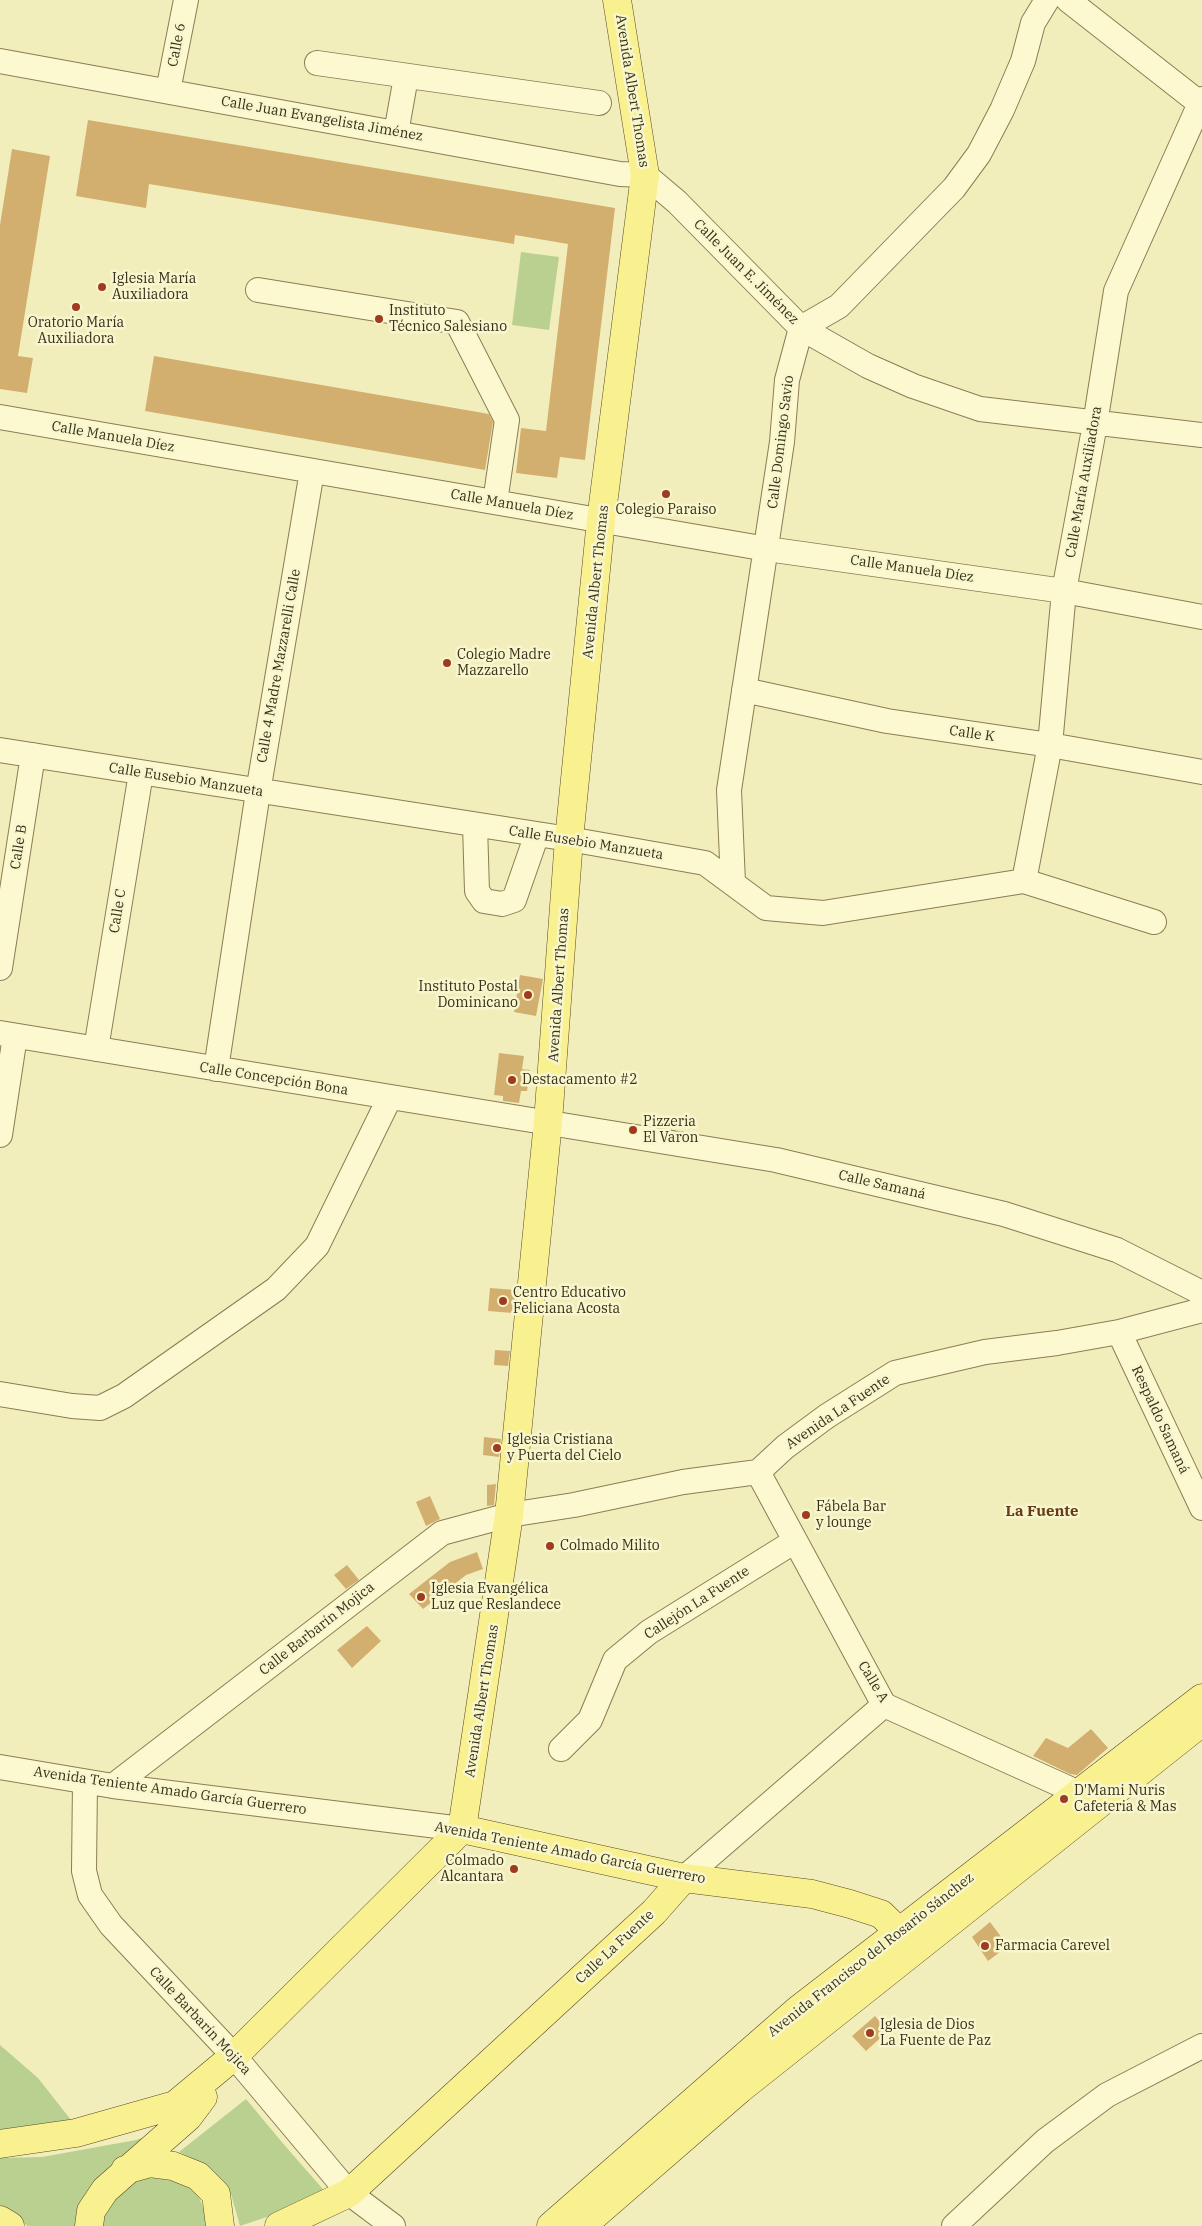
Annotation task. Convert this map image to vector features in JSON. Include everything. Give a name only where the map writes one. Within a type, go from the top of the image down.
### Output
[{"type":"main road","name":"Avenida Albert Thomas","points":[[462,1829],[509,1516],[548,1122],[570,839],[602,520],[645,175],[617,3]]},
{"type":"main road","name":"Avenida Francisco del Rosario Sánchez","points":[[582,2226],[740,2089],[908,1939],[1079,1793],[1202,1698]]},
{"type":"main road","name":"Avenida Francisco del Rosario Sánchez","points":[[551,2226],[792,2015],[908,1939],[1202,1722]]},
{"type":"main road","name":"Avenida Teniente Amado García Guerrero","points":[[462,1829],[684,1878],[812,1894],[880,1914],[908,1939]]},
{"type":"main road","points":[[0,2144],[76,2133],[175,2105],[234,2056],[462,1829]]},
{"type":"main road","name":"Calle La Fuente","points":[[279,2226],[349,2193],[654,1912],[684,1878]]},
{"type":"main road","points":[[90,2226],[91,2211],[105,2190],[125,2170],[188,2117],[234,2056]]},
{"type":"main road","points":[[125,2170],[150,2164],[173,2166],[198,2176],[216,2194],[220,2226]]},
{"type":"main road","points":[[0,2220],[10,2226]]},
{"type":"street","name":"Calle 6","points":[[168,91],[186,0]]},
{"type":"street","points":[[801,328],[839,306],[954,188],[979,154],[1002,110],[1023,61],[1033,23],[1047,0]]},
{"type":"street","points":[[1068,0],[1201,102]]},
{"type":"street","name":"Calle Juan Evangelista Jiménez","points":[[0,61],[620,174],[645,175]]},
{"type":"street","points":[[318,63],[599,103]]},
{"type":"street","points":[[396,133],[406,77]]},
{"type":"street","name":"Calle María Auxiliadora","points":[[1024,881],[1050,745],[1064,591],[1095,424],[1116,291],[1201,102]]},
{"type":"street","name":"Calle Juan E. Jiménez","points":[[645,175],[677,202],[801,328],[868,366],[913,386],[980,409],[1035,414],[1095,424],[1202,435]]},
{"type":"street","points":[[258,290],[457,322],[507,420],[495,502]]},
{"type":"street","name":"Calle Domingo Savio","points":[[733,883],[729,790],[767,548],[782,442],[788,380],[801,328]]},
{"type":"street","name":"Calle Manuela Díez","points":[[0,417],[767,548],[1064,591],[1202,617]]},
{"type":"street","name":"Calle 4 Madre Mazzarelli Calle","points":[[216,1069],[258,792],[312,471]]},
{"type":"street","name":"Calle K","points":[[744,690],[887,721],[1050,745],[1202,772]]},
{"type":"street","name":"Calle Eusebio Manzueta","points":[[0,750],[258,792],[570,839],[705,863],[766,908],[823,914],[1024,881],[1154,922]]},
{"type":"street","name":"Calle B","points":[[0,968],[33,755]]},
{"type":"street","name":"Calle C","points":[[96,1049],[141,773]]},
{"type":"street","points":[[475,825],[477,891],[484,901],[502,904],[514,900],[537,834]]},
{"type":"street","points":[[0,1135],[7,1035]]},
{"type":"street","name":"Calle Concepción Bona","points":[[7,1035],[548,1122]]},
{"type":"street","points":[[0,1394],[72,1406],[100,1408],[124,1396],[276,1289],[318,1246],[390,1097]]},
{"type":"street","name":"Calle Samaná","points":[[548,1122],[776,1160],[1004,1214],[1117,1250],[1202,1293]]},
{"type":"street","name":"Avenida La Fuente","points":[[758,1472],[785,1447],[827,1416],[894,1373],[985,1352],[1119,1332],[1202,1310]]},
{"type":"street","name":"Respaldo Samaná","points":[[1119,1332],[1202,1508]]},
{"type":"street","points":[[509,1516],[574,1505],[683,1482],[758,1472]]},
{"type":"street","name":"Calle A","points":[[758,1472],[884,1705],[1079,1793]]},
{"type":"street","name":"Calle Barbarín Mojica","points":[[113,1786],[442,1533],[509,1516]]},
{"type":"street","name":"Callejón La Fuente","points":[[561,1749],[590,1720],[615,1660],[649,1632],[795,1541]]},
{"type":"street","name":"Calle La Fuente","points":[[684,1878],[884,1705]]},
{"type":"street","name":"Avenida Teniente Amado García Guerrero","points":[[0,1767],[113,1786],[462,1829]]},
{"type":"street","name":"Calle Barbarín Mojica","points":[[86,1782],[84,1871],[90,1895],[110,1926],[234,2056],[349,2193],[392,2226]]},
{"type":"street","points":[[954,2226],[1044,2141],[1107,2095],[1202,2046]]},
{"type":"green space","points":[[521,252],[559,257],[549,330],[512,325]]},
{"type":"green space","points":[[0,2045],[38,2078],[75,2125],[0,2135]]},
{"type":"green space","points":[[246,2099],[329,2196],[240,2226],[231,2194],[201,2163],[179,2152]]},
{"type":"green space","points":[[161,2131],[78,2226],[28,2226],[0,2209],[0,2158],[42,2157],[136,2140]]},
{"type":"green space","points":[[137,2173],[170,2173],[196,2190],[211,2226],[101,2226],[100,2215]]},
{"type":"building","points":[[88,120],[615,208],[585,460],[560,457],[557,478],[516,473],[521,428],[546,431],[568,244],[515,235],[514,244],[149,184],[146,208],[76,196]]},
{"type":"building","points":[[12,149],[50,156],[18,356],[33,358],[27,393],[0,389],[0,225]]},
{"type":"building","points":[[154,356],[489,414],[493,422],[485,470],[145,411]]},
{"type":"building","name":"Instituto Postal Dominicano","points":[[520,975],[543,979],[536,1016],[514,1012]]},
{"type":"building","name":"Destacamento #2","points":[[499,1053],[524,1056],[522,1069],[530,1070],[527,1091],[521,1091],[519,1103],[503,1101],[503,1096],[494,1095]]},
{"type":"building","name":"Centro Educativo Feliciana Acosta","points":[[490,1288],[516,1290],[513,1313],[488,1311]]},
{"type":"building","points":[[495,1350],[510,1351],[508,1366],[494,1365]]},
{"type":"building","name":"Iglesia Cristiana y Puerta del Cielo","points":[[484,1437],[501,1439],[499,1457],[483,1455]]},
{"type":"building","points":[[496,1484],[494,1505],[487,1506],[487,1485]]},
{"type":"building","points":[[430,1496],[440,1519],[426,1526],[416,1502]]},
{"type":"building","points":[[477,1552],[483,1569],[466,1575],[423,1609],[409,1594],[450,1562]]},
{"type":"building","points":[[347,1565],[359,1580],[346,1589],[334,1575]]},
{"type":"building","points":[[367,1626],[381,1641],[352,1668],[337,1650]]},
{"type":"building","points":[[1091,1729],[1108,1748],[1077,1775],[1070,1774],[1033,1756],[1046,1738],[1068,1748]]},
{"type":"building","points":[[990,1922],[1008,1946],[988,1961],[972,1937]]},
{"type":"building","name":"Iglesia de Dios La Fuente de Paz","points":[[875,2016],[888,2031],[866,2051],[852,2036]]},
{"type":"place","name":"Iglesia María Auxiliadora","points":[[102,287]]},
{"type":"place","name":"Oratorio María Auxiliadora","points":[[76,307]]},
{"type":"place","name":"Instituto Técnico Salesiano","points":[[379,319]]},
{"type":"place","name":"Colegio Paraiso","points":[[666,494]]},
{"type":"place","name":"Colegio Madre Mazzarello","points":[[447,663]]},
{"type":"place","name":"Instituto Postal Dominicano","points":[[528,995]]},
{"type":"place","name":"Destacamento #2","points":[[512,1080]]},
{"type":"place","name":"Pizzeria El Varon","points":[[633,1130]]},
{"type":"place","name":"Centro Educativo Feliciana Acosta","points":[[503,1301]]},
{"type":"place","name":"Iglesia Cristiana y Puerta del Cielo","points":[[497,1448]]},
{"type":"place","name":"Fábela Bar y lounge","points":[[806,1515]]},
{"type":"place","name":"Colmado Milito","points":[[550,1546]]},
{"type":"place","name":"Iglesia Evangélica Luz que Reslandece","points":[[421,1597]]},
{"type":"place","name":"D'Mami Nuris Cafeteria & Mas","points":[[1064,1799]]},
{"type":"place","name":"Colmado Alcantara","points":[[514,1869]]},
{"type":"place","name":"Farmacia Carevel","points":[[985,1946]]},
{"type":"place","name":"Iglesia de Dios La Fuente de Paz","points":[[870,2033]]},
{"type":"district","name":"La Fuente","points":[[1042,1512]]}]
